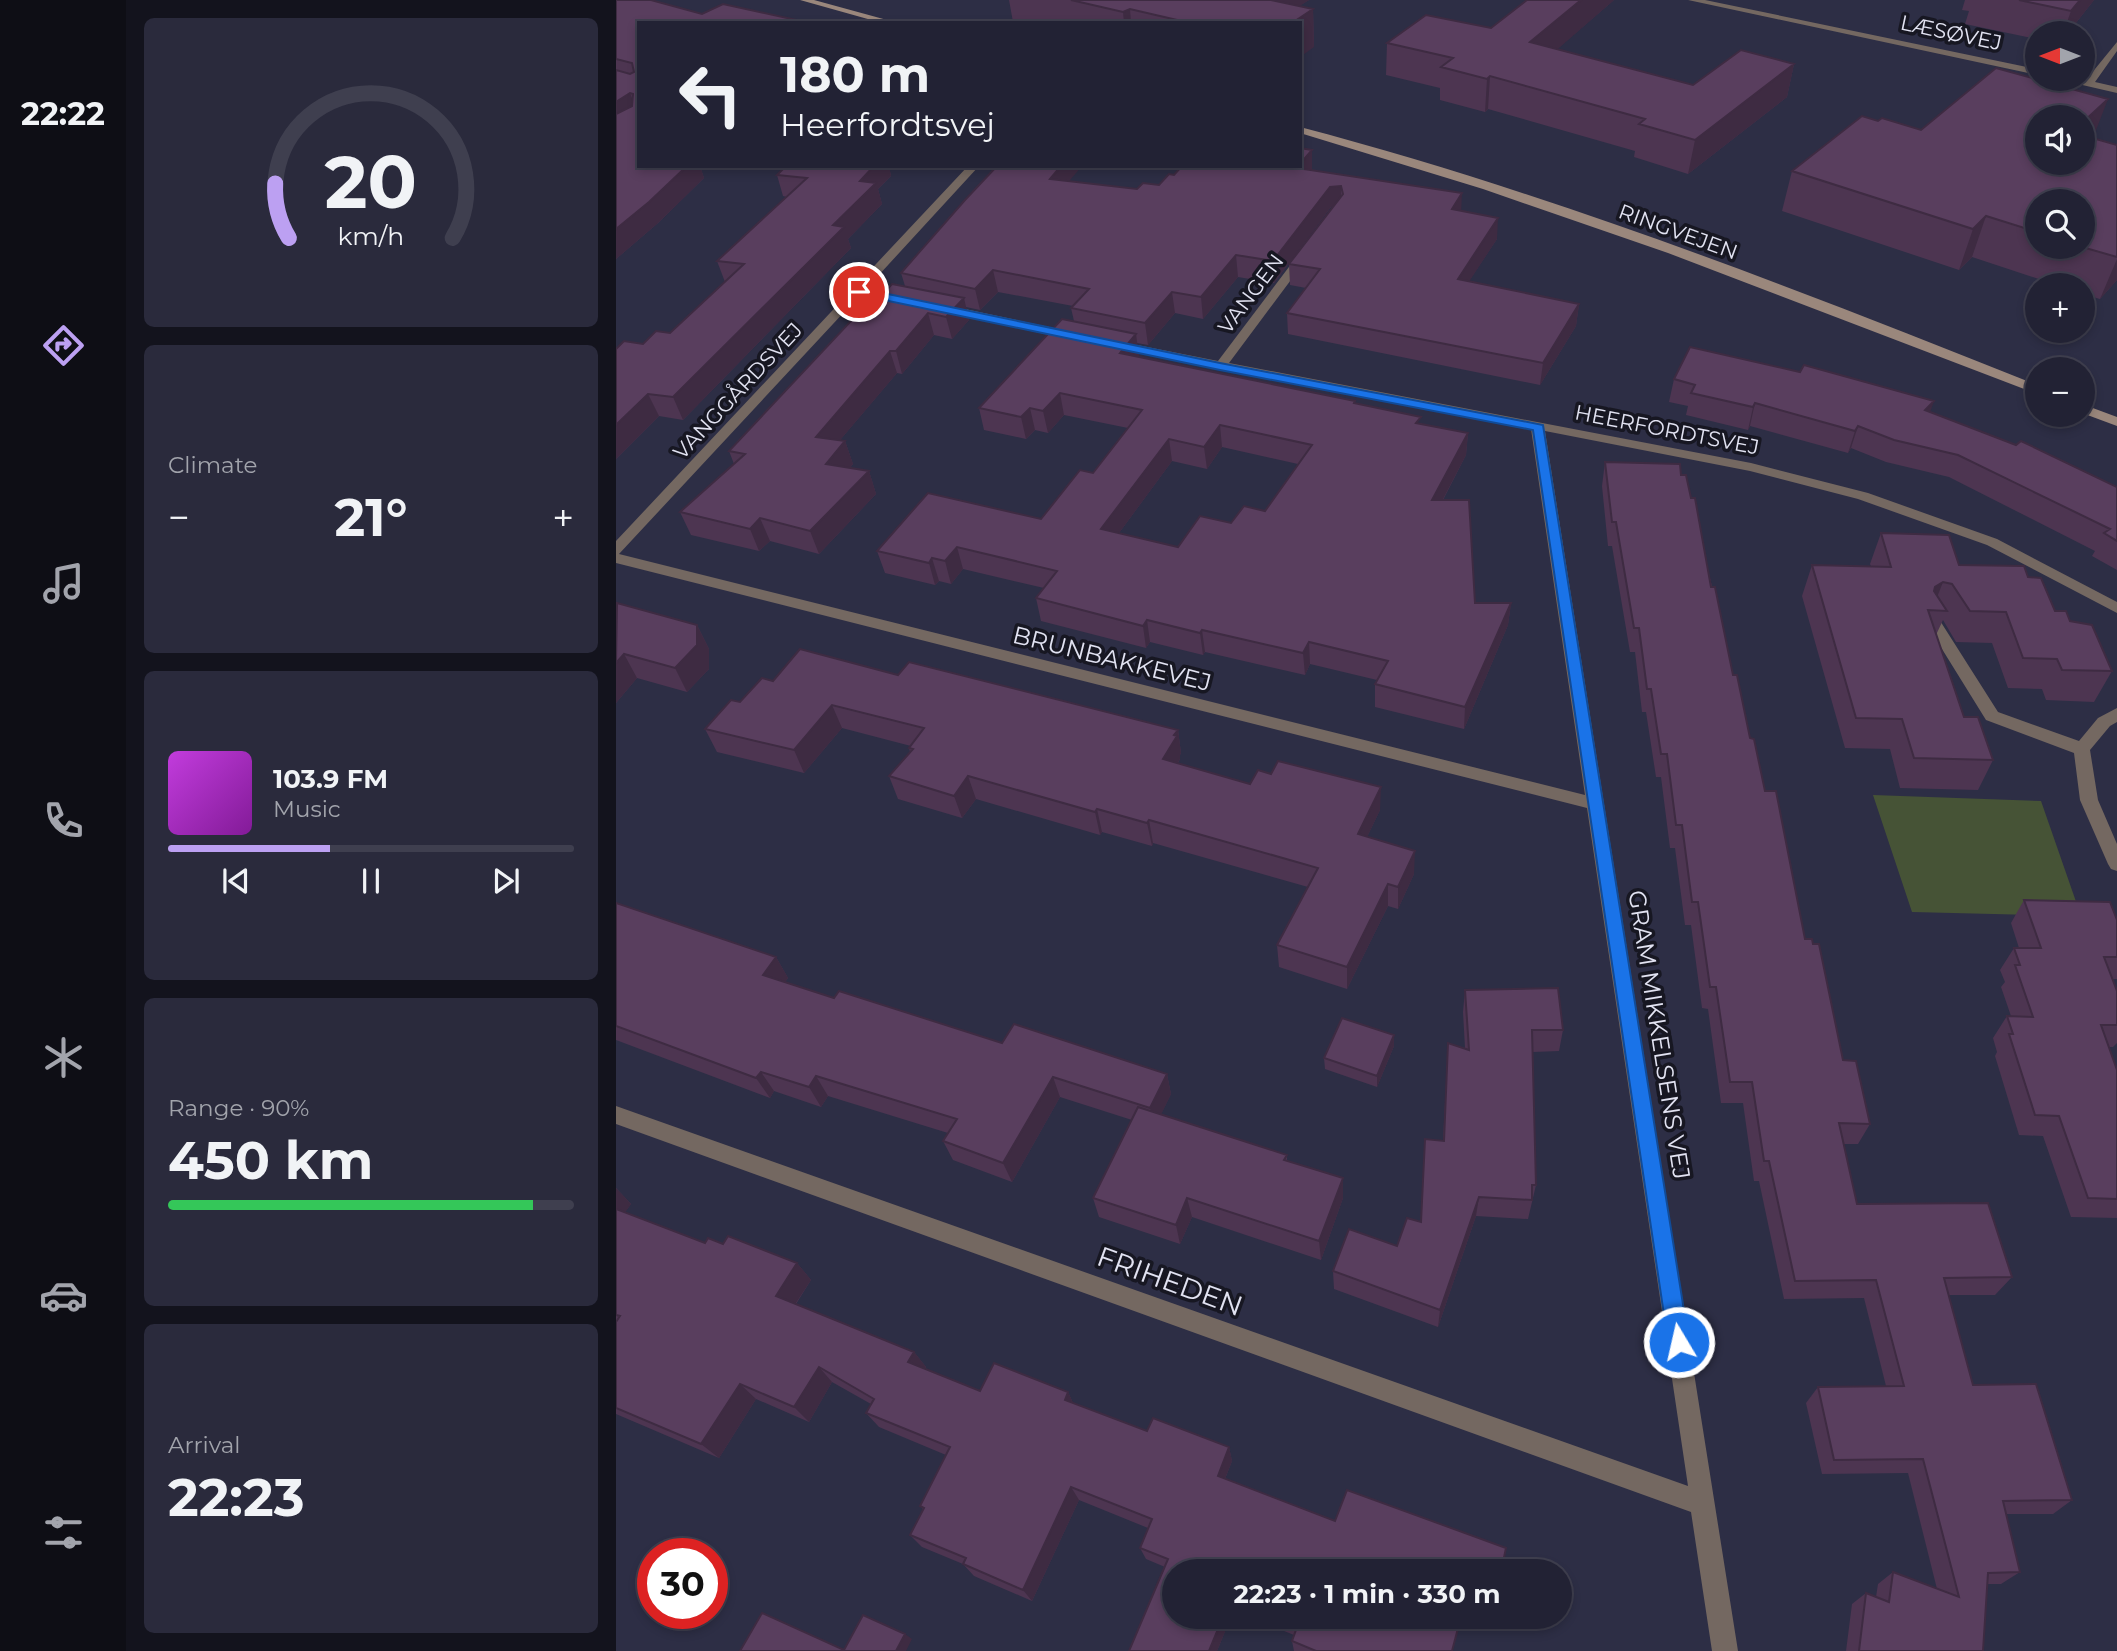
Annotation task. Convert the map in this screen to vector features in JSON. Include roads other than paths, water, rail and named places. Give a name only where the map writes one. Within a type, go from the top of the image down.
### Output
[{"type":"main road","points":[[804,0],[886,21]]},
{"type":"main road","name":"RINGVEJEN","points":[[1302,131],[1541,205],[1885,328],[2025,385]]},
{"type":"main road","points":[[2095,413],[2117,422]]},
{"type":"street","name":"LÆSØVEJ","points":[[1692,0],[2025,69]]},
{"type":"street","points":[[2095,75],[2117,45]]},
{"type":"street","points":[[2095,84],[2117,90]]},
{"type":"street","name":"VANGGÅRDSVEJ","points":[[616,550],[972,168]]},
{"type":"street","name":"VANGEN","points":[[1220,366],[1312,244]]},
{"type":"street","name":"HEERFORDTSVEJ","points":[[859,292],[1220,366],[1751,467],[1863,496],[1992,542],[2117,608]]},
{"type":"street","name":"GRAM MIKKELSENS VEJ","points":[[1538,428],[1725,1651]]},
{"type":"street","name":"BRUNBAKKEVEJ","points":[[616,558],[1597,804]]},
{"type":"street","points":[[1931,620],[1992,716],[2082,749]]},
{"type":"street","points":[[2117,714],[2104,722],[2082,749],[2089,800],[2117,864]]},
{"type":"street","name":"FRIHEDEN","points":[[616,1115],[1703,1504]]}]
